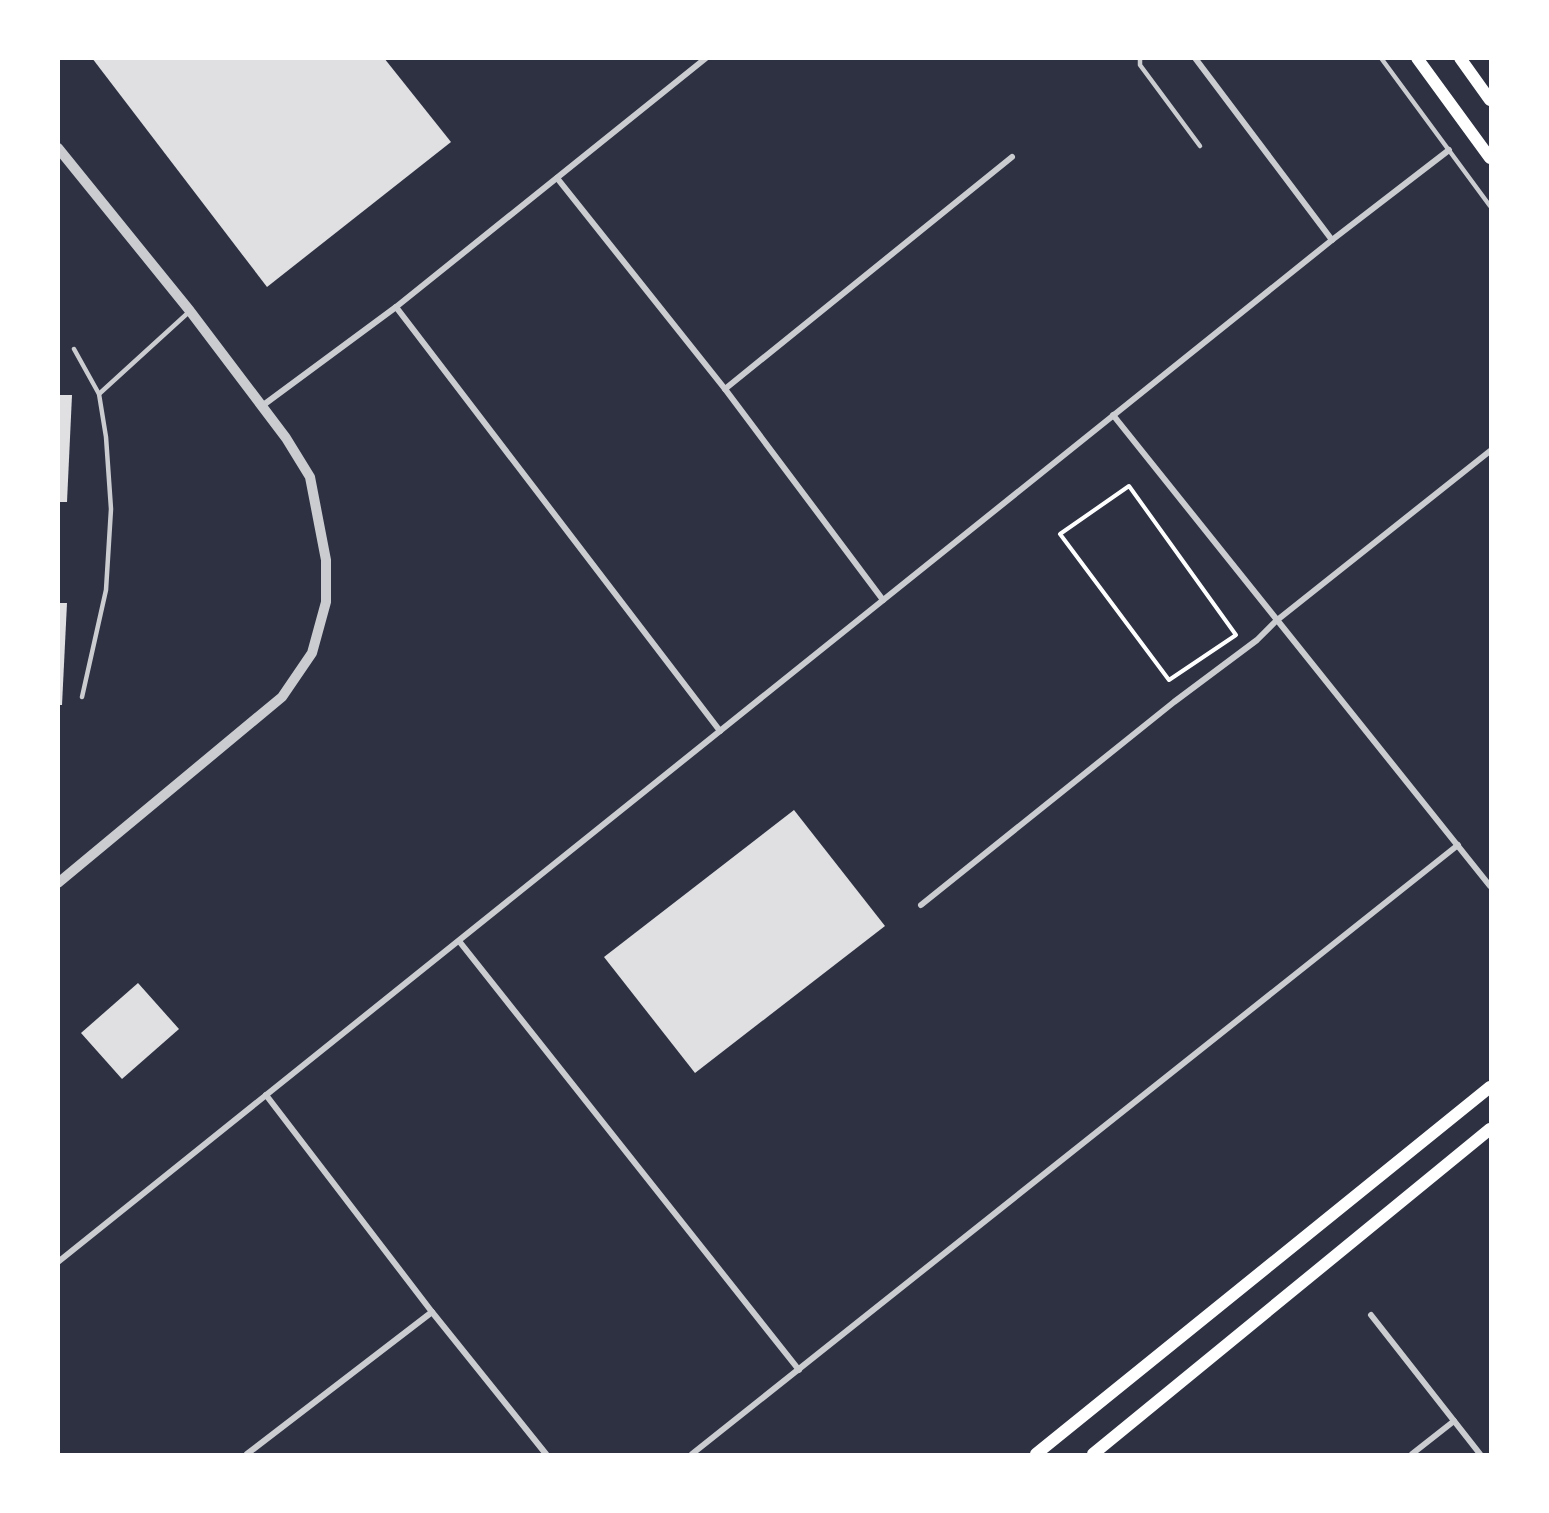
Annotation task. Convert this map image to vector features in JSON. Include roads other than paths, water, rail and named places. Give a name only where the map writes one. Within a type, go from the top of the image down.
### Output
[{"type":"main road","points":[[1417,58],[1491,158]]},
{"type":"main road","points":[[1460,58],[1491,100]]},
{"type":"main road","points":[[1036,1455],[1491,1087]]},
{"type":"main road","points":[[1093,1455],[1491,1130]]},
{"type":"street","points":[[262,406],[396,307],[706,58]]},
{"type":"street","points":[[1195,58],[1332,240]]},
{"type":"street","points":[[58,148],[190,311],[286,438],[310,477],[326,560],[326,602],[312,653],[282,697],[58,883]]},
{"type":"street","points":[[58,1262],[1113,415],[1449,150]]},
{"type":"street","points":[[725,389],[1012,157]]},
{"type":"street","points":[[557,178],[725,389],[884,600]]},
{"type":"street","points":[[396,307],[720,731]]},
{"type":"street","points":[[1113,415],[1276,621],[1491,886]]},
{"type":"street","points":[[921,905],[1174,702],[1257,640],[1276,621],[1491,451]]},
{"type":"street","points":[[692,1455],[1458,845]]},
{"type":"street","points":[[459,941],[799,1370]]},
{"type":"street","points":[[266,1095],[432,1312],[546,1455]]},
{"type":"street","points":[[247,1455],[432,1312]]},
{"type":"street","points":[[1371,1315],[1480,1455]]},
{"type":"street","points":[[1412,1455],[1454,1421]]},
{"type":"lane","points":[[1140,58],[1140,65],[1200,146]]},
{"type":"lane","points":[[1381,58],[1491,206]]},
{"type":"lane","points":[[99,394],[190,311]]},
{"type":"lane","points":[[74,349],[99,394],[106,437],[111,509],[106,590],[82,697]]}]
